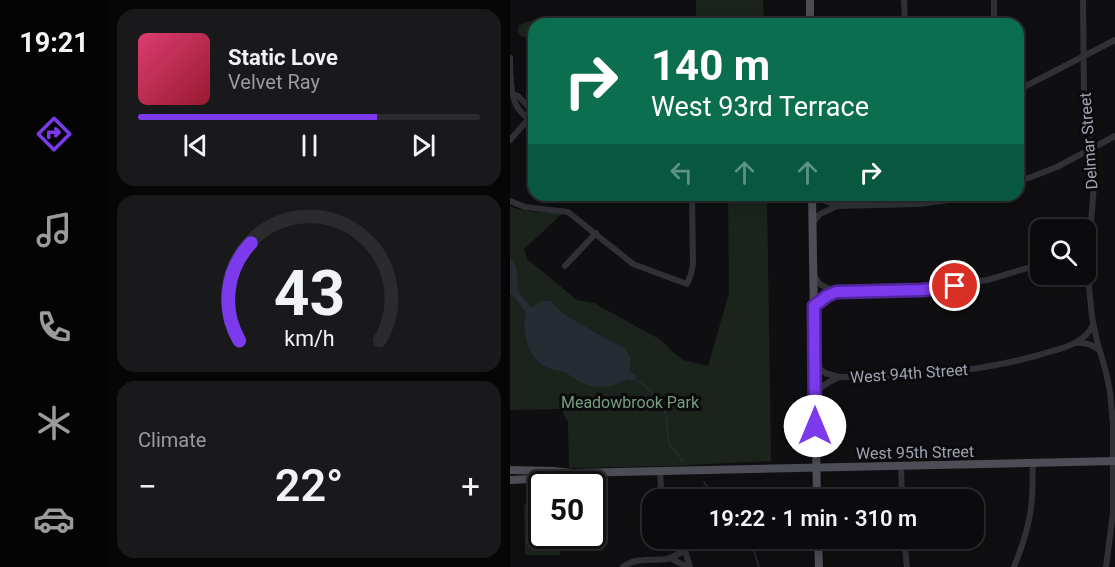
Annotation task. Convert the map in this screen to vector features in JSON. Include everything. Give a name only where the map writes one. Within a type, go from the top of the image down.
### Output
[{"type":"main road","points":[[810,0],[810,18]]},
{"type":"main road","points":[[814,201],[817,489]]},
{"type":"main road","name":"West 95th Street","points":[[606,472],[1114,461]]},
{"type":"main road","name":"West 95th Street","points":[[510,470],[554,471]]},
{"type":"main road","name":"West 95th Street","points":[[510,480],[528,479]]},
{"type":"main road","points":[[818,549],[819,567]]},
{"type":"street","points":[[904,0],[905,18]]},
{"type":"street","points":[[994,0],[994,18]]},
{"type":"street","name":"Delmar Street","points":[[1083,0],[1084,96],[1094,185],[1090,219]]},
{"type":"street","points":[[1024,87],[1115,40]]},
{"type":"street","points":[[510,58],[515,104],[528,119],[510,140]]},
{"type":"street","points":[[514,95],[528,106]]},
{"type":"street","points":[[1024,180],[1057,167],[1115,136]]},
{"type":"street","points":[[510,201],[525,207],[568,212],[633,264],[687,284],[693,264],[692,201]]},
{"type":"street","points":[[825,201],[838,206],[918,204],[942,201]]},
{"type":"street","points":[[813,222],[820,214],[838,206]]},
{"type":"street","points":[[565,266],[596,233]]},
{"type":"street","points":[[814,306],[836,292],[922,290],[955,286],[987,280],[1030,267]]},
{"type":"street","points":[[813,274],[821,285],[836,292]]},
{"type":"street","name":"Delmar Street","points":[[1089,285],[1093,324],[1111,400],[1114,461],[1113,513],[1106,567]]},
{"type":"street","name":"West 94th Street","points":[[816,391],[840,378],[958,372],[1019,361],[1075,343],[1088,334],[1093,324]]},
{"type":"street","points":[[1075,343],[1092,345],[1099,350]]},
{"type":"street","points":[[815,365],[825,373],[840,378]]},
{"type":"street","points":[[1014,567],[1029,521],[1033,463]]},
{"type":"street","points":[[901,466],[902,489]]},
{"type":"street","points":[[660,471],[661,489]]},
{"type":"street","points":[[905,549],[907,567]]},
{"type":"street","points":[[623,567],[636,561],[670,558],[686,550],[688,567]]},
{"type":"street","points":[[670,558],[688,567]]},
{"type":"green space","points":[[696,0],[763,0],[764,18],[696,18]]},
{"type":"green space","points":[[528,22],[528,38],[521,36],[517,31],[519,25]]},
{"type":"green space","name":"Meadowbrook Park","points":[[728,201],[767,201],[771,461],[569,468],[568,422],[561,409],[510,410],[510,206],[529,211],[562,214],[524,249],[527,259],[577,300],[594,303],[661,340],[683,360],[708,366],[729,293]]},
{"type":"green space","points":[[524,505],[528,505],[528,549],[560,549],[560,555],[525,555]]},
{"type":"shaded area","points":[[510,258],[517,270],[518,291],[531,308],[542,301],[551,301],[562,313],[624,348],[631,358],[629,370],[636,376],[632,381],[627,379],[616,385],[598,387],[580,382],[566,373],[538,362],[530,350],[525,335],[526,313],[510,294]]},
{"type":"waterway","points":[[634,378],[650,390],[660,403],[666,414],[669,444],[683,461]]},
{"type":"waterway","points":[[704,482],[708,489]]},
{"type":"waterway","points":[[753,549],[759,567]]},
{"type":"route","points":[[815,426],[814,306],[836,292],[922,290],[955,286]]}]
